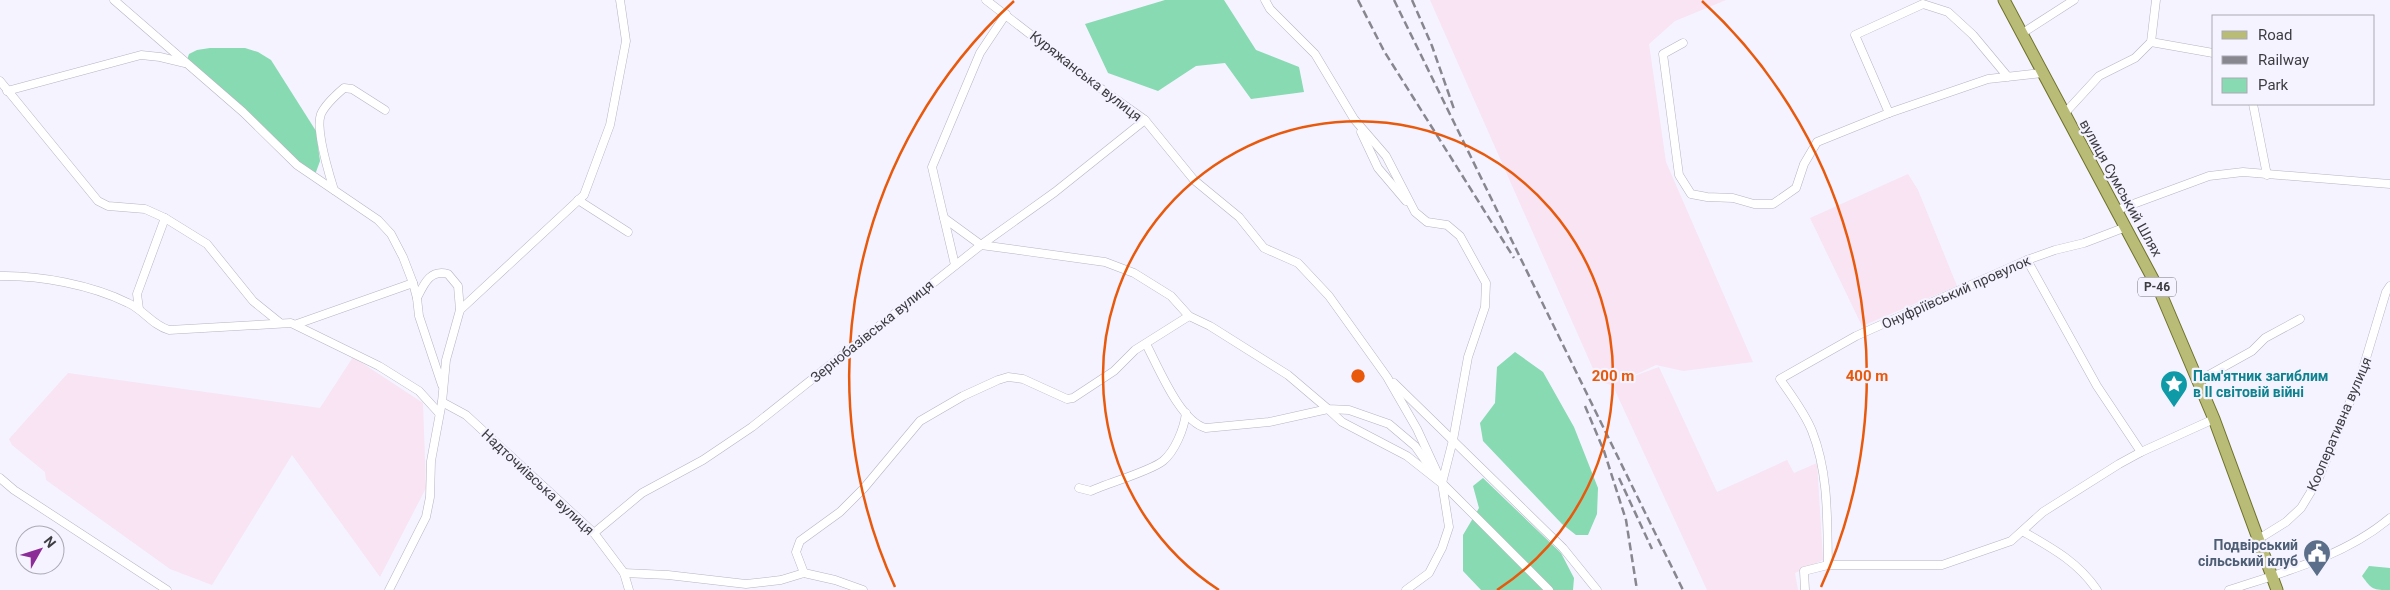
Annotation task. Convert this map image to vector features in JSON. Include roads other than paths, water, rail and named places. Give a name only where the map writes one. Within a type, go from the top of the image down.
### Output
[{"type":"main road","name":"вулиця Сумський Шлях","points":[[2004,0],[2161,294],[2214,419],[2277,590]]},
{"type":"street","points":[[114,0],[243,112],[297,164],[378,220],[391,234],[404,257],[413,283],[419,316],[442,385]]},
{"type":"street","points":[[460,310],[584,194],[610,125],[626,42],[620,0]]},
{"type":"street","name":"Куряжанська вулиця","points":[[986,0],[1093,83],[1145,120],[1194,180],[1239,217],[1264,248],[1298,263],[1329,296],[1387,376]]},
{"type":"street","points":[[1265,0],[1270,9],[1316,54],[1354,119],[1378,168],[1415,212],[1427,222],[1446,225],[1460,236],[1486,283],[1485,307],[1468,357],[1453,440],[1442,484]]},
{"type":"street","points":[[2021,34],[2074,0]]},
{"type":"street","points":[[2064,114],[2099,76],[2135,58],[2151,42],[2156,0]]},
{"type":"street","points":[[1889,113],[1856,35],[1923,4],[1948,12],[1973,35],[2008,77]]},
{"type":"street","points":[[955,265],[932,167],[980,54],[1006,14]]},
{"type":"street","points":[[2151,42],[2212,53]]},
{"type":"street","points":[[1682,43],[1664,54],[1680,175],[1691,194],[1707,198],[1733,198],[1754,204],[1773,204],[1796,188],[1804,164],[1817,142],[1889,113],[1988,79],[2042,73]]},
{"type":"street","points":[[7,91],[141,55],[160,57],[187,64]]},
{"type":"street","points":[[0,81],[98,201],[108,206],[145,209],[166,218],[207,244],[253,301],[279,322]]},
{"type":"street","points":[[334,190],[325,158],[320,124],[321,114],[344,88],[352,89],[385,110]]},
{"type":"street","points":[[2253,105],[2267,175]]},
{"type":"street","points":[[1354,119],[1386,156],[1415,212]]},
{"type":"street","name":"Зернобазівська вулиця","points":[[594,533],[642,493],[703,460],[752,427],[955,265],[1055,192],[1145,120]]},
{"type":"street","points":[[2117,210],[2209,176],[2243,172],[2390,184]]},
{"type":"street","points":[[578,200],[628,232]]},
{"type":"street","points":[[140,309],[137,294],[166,218]]},
{"type":"street","points":[[944,218],[981,245],[1105,262],[1134,273],[1170,296],[1189,316],[1210,326],[1288,374],[1342,422],[1407,456],[1442,484],[1549,590]]},
{"type":"street","name":"Онуфріївський провулок","points":[[1828,565],[1827,504],[1819,453],[1812,430],[1780,379],[1856,336],[2027,260],[2054,250],[2084,243],[2126,227]]},
{"type":"street","points":[[2027,260],[2097,386],[2141,452]]},
{"type":"street","points":[[389,590],[426,517],[430,497],[431,461],[442,402],[442,385],[446,360],[460,310],[458,286],[448,274],[438,273],[428,278],[417,298]]},
{"type":"street","points":[[0,276],[21,275],[58,281],[126,302],[140,309],[155,324],[169,330],[279,322],[297,324],[379,366],[420,391],[440,413]]},
{"type":"street","points":[[297,324],[413,283]]},
{"type":"street","name":"Кооперативна вулиця","points":[[2257,540],[2286,522],[2301,508],[2318,480],[2361,375],[2386,292],[2390,286]]},
{"type":"street","points":[[804,573],[796,552],[800,541],[840,512],[858,494],[920,421],[963,396],[998,380],[1008,378],[1023,379],[1067,399],[1073,398],[1114,371],[1135,350],[1189,316]]},
{"type":"street","points":[[2198,381],[2252,351],[2265,338],[2300,319]]},
{"type":"street","points":[[1146,344],[1174,397],[1198,426],[1206,428],[1269,422],[1328,409],[1349,410],[1390,424],[1415,446],[1442,484]]},
{"type":"street","points":[[1387,376],[1563,548],[1597,590]]},
{"type":"street","points":[[1387,376],[1417,428],[1442,484],[1450,527],[1429,573],[1406,590]]},
{"type":"street","name":"Надточиївська вулиця","points":[[442,402],[466,415],[594,533],[624,573]]},
{"type":"street","points":[[1079,488],[1091,491],[1163,461],[1180,434],[1186,413]]},
{"type":"street","points":[[1805,590],[1804,571],[1828,565],[1942,565],[2011,541],[2024,532],[2043,512],[2141,452],[2214,419]]},
{"type":"street","points":[[0,478],[22,496],[167,590]]},
{"type":"street","points":[[2229,590],[2348,546],[2365,537],[2390,518]]},
{"type":"street","points":[[2024,532],[2073,562],[2087,575],[2097,590]]},
{"type":"street","points":[[629,590],[624,573],[668,575],[746,584],[781,580],[804,573],[835,580],[863,590]]},
{"type":"railway","points":[[1358,0],[1384,51],[1514,258]]},
{"type":"railway","points":[[1394,0],[1683,590]]},
{"type":"railway","points":[[1412,0],[1432,46],[1454,109]]},
{"type":"railway","points":[[1585,406],[1604,451],[1626,520],[1637,590]]},
{"type":"railway","points":[[1619,478],[1652,549]]},
{"type":"place","name":"Пам'ятник загиблим в II світовій війні","points":[[2174,408]]},
{"type":"place","name":"Подвірський сільський клуб","points":[[2317,577]]}]
